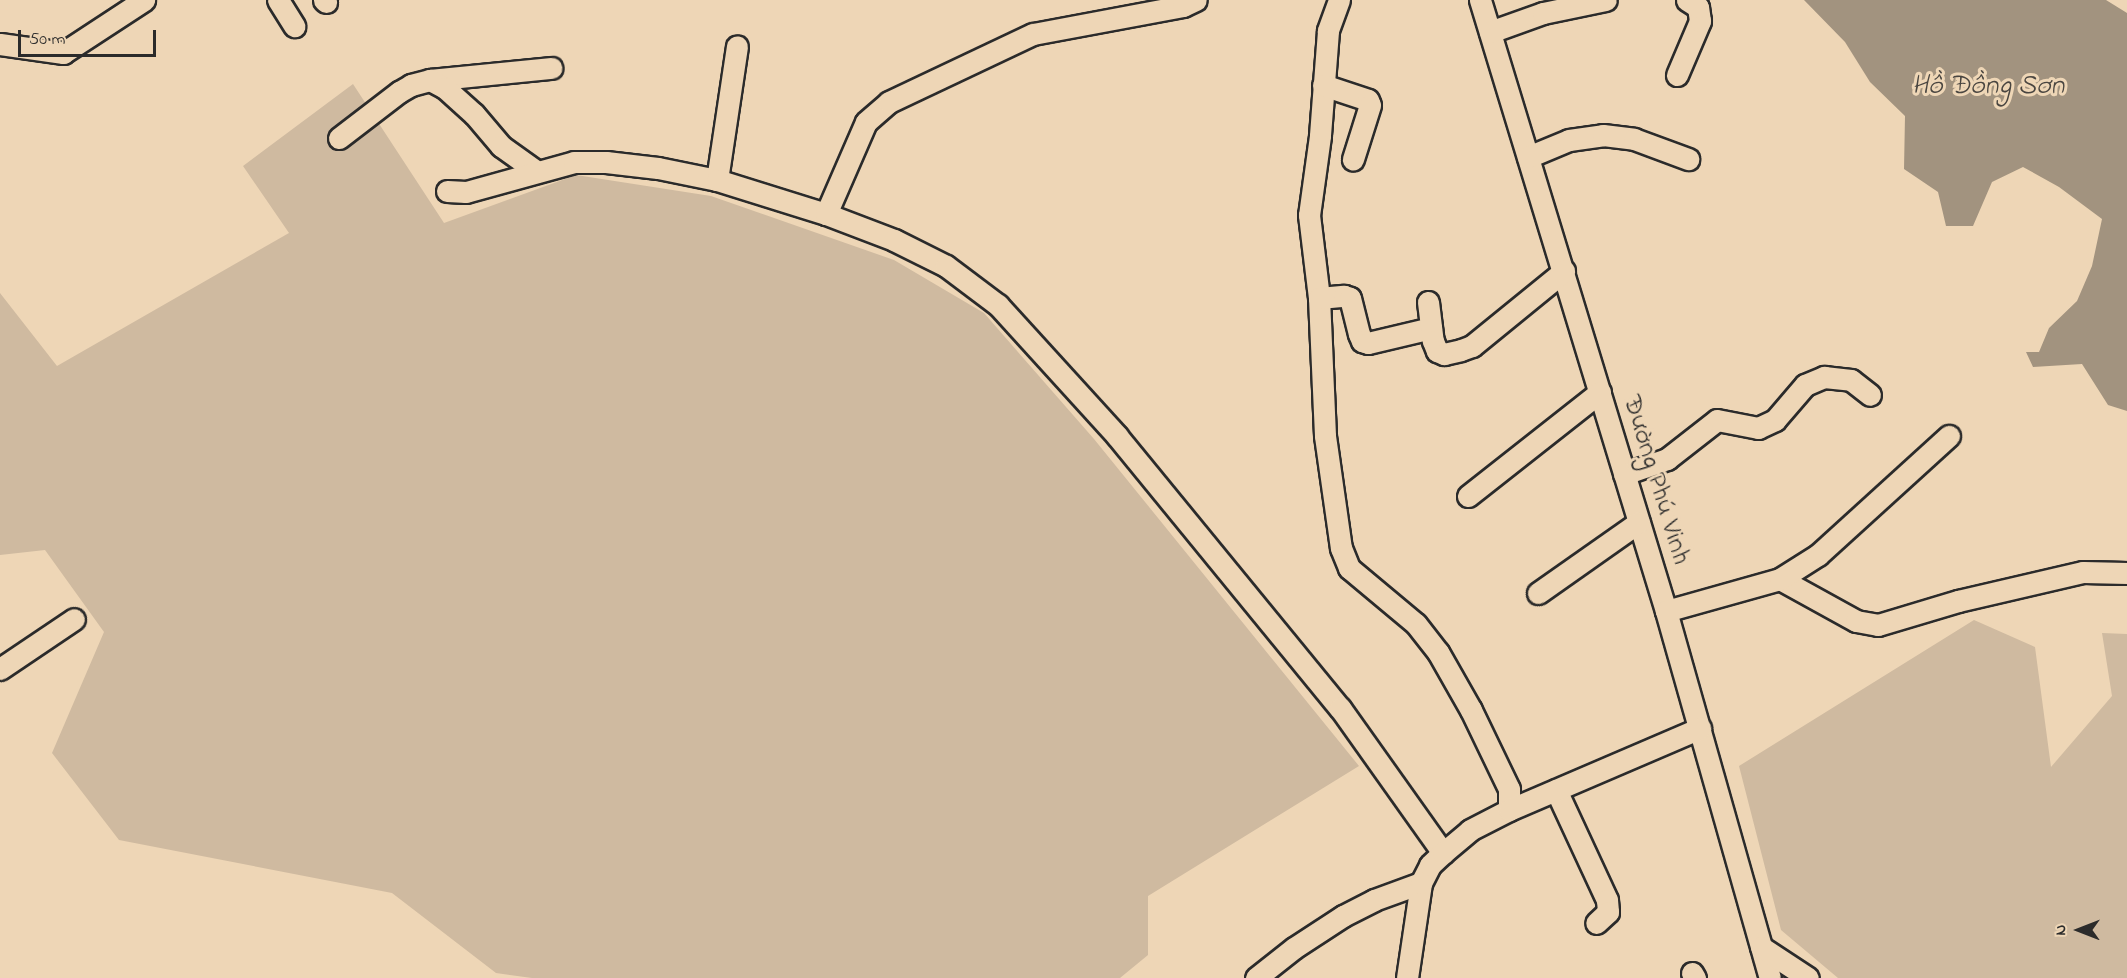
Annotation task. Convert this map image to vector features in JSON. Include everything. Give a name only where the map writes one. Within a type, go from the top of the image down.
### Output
[{"type":"street","points":[[0,44],[63,53],[144,0]]},
{"type":"street","points":[[278,0],[294,26]]},
{"type":"street","points":[[826,214],[866,122],[889,102],[1033,34],[1183,6],[1196,0]]},
{"type":"street","points":[[1339,0],[1328,31],[1309,215],[1319,298],[1325,436],[1338,532],[1345,563],[1361,580],[1416,624],[1438,652],[1471,710],[1509,789],[1509,810]]},
{"type":"street","name":"Đường Phú Vinh","points":[[1480,0],[1666,611],[1770,978]]},
{"type":"street","points":[[1490,32],[1543,13],[1606,0]]},
{"type":"street","points":[[1677,75],[1700,21],[1698,7],[1687,0]]},
{"type":"street","points":[[717,180],[737,46]]},
{"type":"street","points":[[339,138],[399,92],[416,83],[551,68]]},
{"type":"street","points":[[430,80],[445,88],[474,114],[501,146],[536,171]]},
{"type":"street","points":[[1323,85],[1368,100],[1370,105],[1353,159]]},
{"type":"street","points":[[1528,157],[1569,140],[1603,135],[1634,139],[1688,159]]},
{"type":"street","points":[[447,191],[466,192],[574,162],[606,162],[717,180],[826,214],[894,240],[946,266],[998,305],[1118,436],[1233,574],[1340,708],[1443,853]]},
{"type":"street","points":[[1428,302],[1434,346],[1440,353],[1472,346],[1564,271]]},
{"type":"street","points":[[1319,298],[1344,296],[1350,298],[1359,334],[1362,341],[1368,343],[1431,328]]},
{"type":"street","points":[[1624,474],[1666,459],[1717,420],[1758,428],[1775,420],[1805,385],[1824,377],[1851,380],[1870,395]]},
{"type":"street","points":[[1468,496],[1600,392]]},
{"type":"street","points":[[1666,611],[1780,579],[1818,555],[1949,436]]},
{"type":"street","points":[[1539,593],[1639,522]]},
{"type":"street","points":[[1780,579],[1856,621],[1878,625],[1958,601],[2083,572],[2127,573]]},
{"type":"street","points":[[0,669],[74,619]]},
{"type":"street","points":[[1407,978],[1420,883],[1430,865],[1470,830],[1509,810],[1700,729]]},
{"type":"street","points":[[1556,790],[1607,900],[1608,912],[1596,923]]},
{"type":"street","points":[[1256,978],[1342,916],[1374,900],[1420,883]]},
{"type":"street","points":[[1761,948],[1808,978]]},
{"type":"shaded area","points":[[353,84],[444,223],[576,175],[711,196],[894,260],[984,313],[1094,439],[1359,766],[1148,896],[1148,955],[1120,978],[532,978],[496,973],[392,893],[119,840],[52,753],[104,632],[45,550],[0,555],[0,293],[57,366],[289,233],[243,166]]},
{"type":"shaded area","points":[[1974,620],[2035,647],[2051,767],[2112,696],[2102,633],[2127,634],[2127,978],[1838,978],[1781,930],[1739,766]]},
{"type":"water","name":"Hồ Đồng Sơn","points":[[1804,0],[2106,0],[2127,13],[2127,411],[2108,405],[2082,364],[2033,367],[2026,352],[2039,352],[2049,328],[2077,301],[2092,266],[2102,219],[2059,187],[2023,167],[1992,182],[1973,226],[1946,226],[1938,192],[1904,169],[1905,116],[1870,82],[1845,42]]}]
